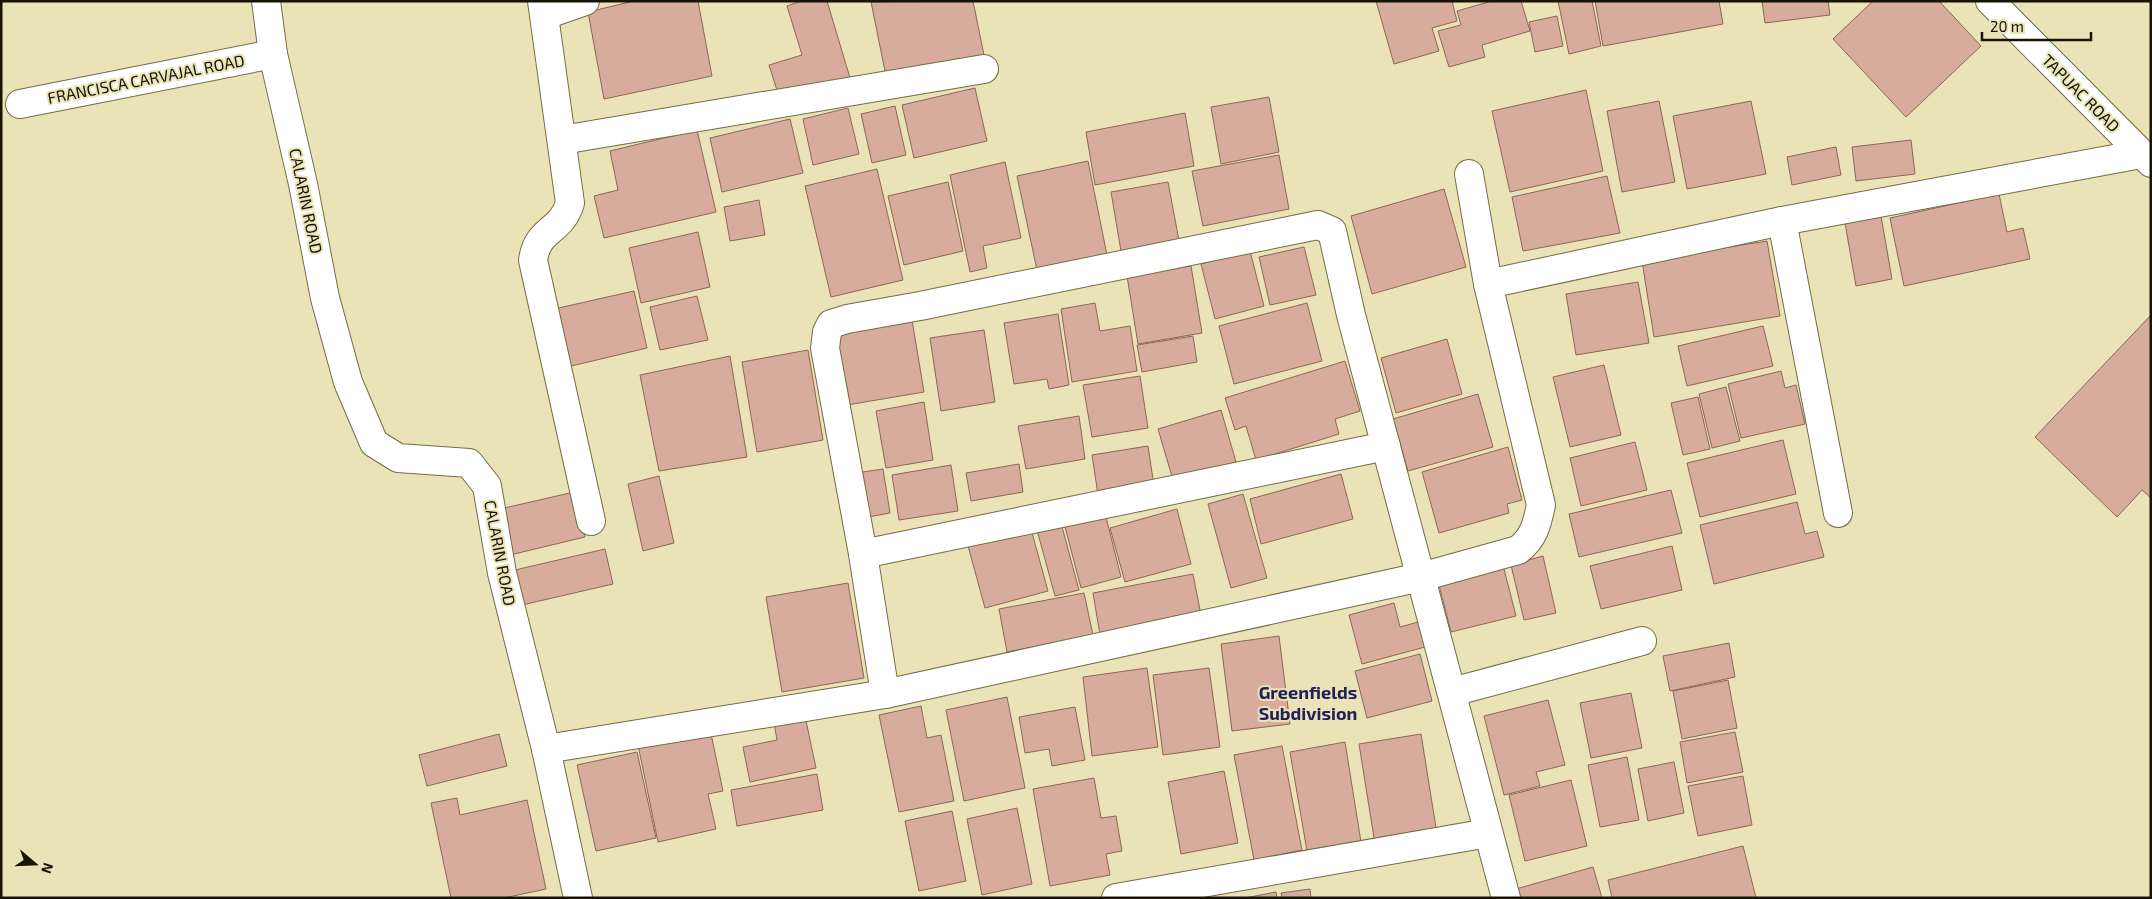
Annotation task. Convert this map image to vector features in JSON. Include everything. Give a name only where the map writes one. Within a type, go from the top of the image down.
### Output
[{"type":"street","name":"CALARIN ROAD","points":[[266,1],[273,54],[303,184],[325,298],[348,382],[374,443],[398,458],[469,462],[487,486],[502,573],[546,749],[578,898]]},
{"type":"street","points":[[586,1],[543,8],[570,203],[567,214],[562,221],[539,239],[533,260],[591,521]]},
{"type":"street","name":"TAPUAC ROAD","points":[[1990,1],[2146,158]]},
{"type":"street","name":"FRANCISCA CARVAJAL ROAD","points":[[20,104],[273,54]]},
{"type":"street","points":[[562,140],[984,69]]},
{"type":"street","points":[[1488,284],[1782,221],[2146,158]]},
{"type":"street","points":[[546,749],[885,694],[1421,576],[1518,550],[1528,542],[1537,528],[1541,505],[1488,284],[1469,174]]},
{"type":"street","points":[[1782,221],[1838,513]]},
{"type":"street","points":[[885,694],[863,554],[825,348],[827,332],[831,324],[847,319],[1318,226],[1332,231],[1336,245],[1351,315],[1506,898]]},
{"type":"street","points":[[863,554],[1386,446]]},
{"type":"street","points":[[1452,692],[1642,641]]},
{"type":"street","points":[[1116,898],[1488,833]]},
{"type":"building","points":[[634,1],[698,1],[712,76],[604,99],[588,12]]},
{"type":"building","points":[[801,1],[827,1],[850,78],[780,100],[769,65],[802,55],[787,6]]},
{"type":"building","points":[[973,1],[985,60],[887,81],[871,2]]},
{"type":"building","points":[[1376,1],[1452,1],[1457,21],[1432,28],[1439,51],[1394,64]]},
{"type":"building","points":[[1492,1],[1521,1],[1530,31],[1482,45],[1485,57],[1449,67],[1438,31],[1461,25],[1457,11]]},
{"type":"building","points":[[1558,1],[1592,1],[1601,46],[1569,54]]},
{"type":"building","points":[[1595,1],[1719,1],[1723,24],[1603,46]]},
{"type":"building","points":[[1762,1],[1828,1],[1830,15],[1765,23]]},
{"type":"building","points":[[1873,1],[1939,1],[1981,46],[1906,117],[1833,39]]},
{"type":"building","points":[[1557,16],[1563,46],[1535,52],[1529,22]]},
{"type":"building","points":[[975,88],[987,141],[914,158],[902,105]]},
{"type":"building","points":[[1586,90],[1603,171],[1510,192],[1492,111]]},
{"type":"building","points":[[1269,97],[1279,152],[1221,164],[1211,107]]},
{"type":"building","points":[[1659,101],[1675,182],[1622,192],[1607,111]]},
{"type":"building","points":[[1751,101],[1766,174],[1687,189],[1673,116]]},
{"type":"building","points":[[895,106],[906,155],[872,163],[861,114]]},
{"type":"building","points":[[848,108],[859,154],[813,165],[803,119]]},
{"type":"building","points":[[1185,113],[1194,166],[1095,185],[1086,132]]},
{"type":"building","points":[[790,119],[803,173],[722,192],[710,138]]},
{"type":"building","points":[[697,130],[716,212],[604,238],[594,196],[618,190],[610,151]]},
{"type":"building","points":[[1911,140],[1915,174],[1856,181],[1852,147]]},
{"type":"building","points":[[1836,147],[1841,175],[1792,185],[1787,157]]},
{"type":"building","points":[[1279,155],[1289,209],[1203,226],[1192,171]]},
{"type":"building","points":[[1088,161],[1108,260],[1038,275],[1017,176]]},
{"type":"building","points":[[1005,162],[1021,238],[983,246],[987,268],[970,272],[950,175]]},
{"type":"building","points":[[877,169],[903,280],[831,297],[805,186]]},
{"type":"building","points":[[1607,176],[1620,233],[1523,251],[1512,197]]},
{"type":"building","points":[[948,182],[963,251],[904,265],[888,196]]},
{"type":"building","points":[[1168,182],[1180,246],[1122,257],[1111,192]]},
{"type":"building","points":[[1444,189],[1466,267],[1372,294],[1351,216]]},
{"type":"building","points":[[1999,194],[2007,232],[2023,228],[2030,259],[1904,286],[1890,218]]},
{"type":"building","points":[[759,200],[765,235],[730,241],[724,207]]},
{"type":"building","points":[[1881,216],[1892,279],[1856,286],[1845,223]]},
{"type":"building","points":[[698,232],[710,287],[641,303],[629,248]]},
{"type":"building","points":[[1767,241],[1780,316],[1654,337],[1642,261]]},
{"type":"building","points":[[1304,247],[1316,295],[1270,305],[1259,257]]},
{"type":"building","points":[[1250,251],[1264,306],[1215,319],[1201,264]]},
{"type":"building","points":[[1191,266],[1202,333],[1138,344],[1127,276]]},
{"type":"building","points":[[1638,282],[1649,343],[1576,355],[1566,294]]},
{"type":"building","points":[[634,291],[647,348],[567,367],[554,309]]},
{"type":"building","points":[[697,296],[708,340],[660,350],[650,307]]},
{"type":"building","points":[[1095,303],[1100,331],[1130,326],[1137,371],[1072,382],[1061,309]]},
{"type":"building","points":[[1307,303],[1322,361],[1234,384],[1219,326]]},
{"type":"building","points":[[1058,314],[1069,385],[1049,389],[1047,379],[1014,384],[1004,323]]},
{"type":"building","points":[[2151,315],[2151,498],[2142,490],[2117,517],[2035,437]]},
{"type":"building","points":[[912,320],[924,392],[847,405],[836,333]]},
{"type":"building","points":[[1763,326],[1773,366],[1687,386],[1678,346]]},
{"type":"building","points":[[984,330],[995,402],[941,411],[930,338]]},
{"type":"building","points":[[1193,336],[1197,362],[1142,372],[1137,345]]},
{"type":"building","points":[[1447,339],[1462,394],[1396,413],[1381,358]]},
{"type":"building","points":[[808,350],[823,440],[757,452],[742,362]]},
{"type":"building","points":[[730,356],[747,457],[659,471],[640,375]]},
{"type":"building","points":[[1345,361],[1360,411],[1335,419],[1339,434],[1256,460],[1246,426],[1235,430],[1225,398]]},
{"type":"building","points":[[1604,365],[1621,435],[1570,447],[1553,377]]},
{"type":"building","points":[[1781,371],[1785,388],[1796,385],[1805,424],[1741,438],[1728,384]]},
{"type":"building","points":[[1140,376],[1148,428],[1092,437],[1083,385]]},
{"type":"building","points":[[1726,387],[1740,441],[1712,448],[1699,394]]},
{"type":"building","points":[[1478,394],[1493,447],[1408,471],[1393,419]]},
{"type":"building","points":[[1698,397],[1710,449],[1683,455],[1671,403]]},
{"type":"building","points":[[924,402],[933,460],[886,468],[876,411]]},
{"type":"building","points":[[1221,410],[1236,462],[1173,480],[1158,429]]},
{"type":"building","points":[[1079,416],[1085,459],[1026,469],[1018,426]]},
{"type":"building","points":[[1783,440],[1796,494],[1700,517],[1687,463]]},
{"type":"building","points":[[1635,442],[1647,490],[1581,506],[1570,458]]},
{"type":"building","points":[[1148,446],[1154,486],[1098,495],[1092,455]]},
{"type":"building","points":[[1508,447],[1522,500],[1507,504],[1509,513],[1439,533],[1422,472]]},
{"type":"building","points":[[1019,464],[1023,492],[971,501],[966,473]]},
{"type":"building","points":[[951,465],[958,511],[899,520],[892,475]]},
{"type":"building","points":[[883,469],[890,513],[863,518],[856,473]]},
{"type":"building","points":[[1341,474],[1353,519],[1261,544],[1250,499]]},
{"type":"building","points":[[659,476],[674,543],[643,551],[628,484]]},
{"type":"building","points":[[1671,490],[1682,533],[1579,557],[1569,514]]},
{"type":"building","points":[[574,492],[585,537],[510,555],[500,509]]},
{"type":"building","points":[[1243,494],[1267,578],[1231,588],[1208,504]]},
{"type":"building","points":[[1797,502],[1805,534],[1817,531],[1824,557],[1714,584],[1700,525]]},
{"type":"building","points":[[1177,509],[1191,564],[1125,582],[1110,528]]},
{"type":"building","points":[[1106,517],[1121,577],[1081,588],[1065,527]]},
{"type":"building","points":[[1061,523],[1079,590],[1055,596],[1037,530]]},
{"type":"building","points":[[1031,529],[1048,591],[985,608],[968,546]]},
{"type":"building","points":[[1672,546],[1682,590],[1601,609],[1590,566]]},
{"type":"building","points":[[605,549],[613,584],[522,605],[515,570]]},
{"type":"building","points":[[1543,556],[1556,613],[1524,620],[1511,565]]},
{"type":"building","points":[[1503,565],[1516,616],[1451,632],[1438,581]]},
{"type":"building","points":[[1193,574],[1201,615],[1100,635],[1093,593]]},
{"type":"building","points":[[848,583],[864,678],[782,692],[766,597]]},
{"type":"building","points":[[1084,593],[1093,635],[1007,652],[999,609]]},
{"type":"building","points":[[1394,603],[1400,627],[1418,622],[1425,647],[1362,664],[1349,615]]},
{"type":"building","points":[[1279,636],[1290,724],[1232,731],[1221,644]]},
{"type":"building","points":[[1729,643],[1735,677],[1670,691],[1663,656]]},
{"type":"building","points":[[1420,654],[1432,701],[1367,718],[1355,671]]},
{"type":"building","points":[[1147,668],[1158,747],[1092,756],[1083,677]]},
{"type":"building","points":[[1209,668],[1220,747],[1163,755],[1153,675]]},
{"type":"building","points":[[1728,680],[1737,728],[1682,739],[1673,691]]},
{"type":"building","points":[[1631,693],[1642,748],[1591,758],[1580,703]]},
{"type":"building","points":[[1007,697],[1025,788],[964,801],[946,710]]},
{"type":"building","points":[[1548,700],[1565,765],[1536,772],[1540,786],[1504,795],[1484,716]]},
{"type":"building","points":[[921,706],[927,738],[941,735],[954,801],[899,812],[879,715]]},
{"type":"building","points":[[1075,707],[1085,760],[1052,766],[1049,749],[1025,753],[1019,717]]},
{"type":"building","points":[[805,716],[816,768],[750,782],[743,747],[777,740],[774,723]]},
{"type":"building","points":[[710,729],[723,791],[708,794],[716,829],[658,842],[638,745]]},
{"type":"building","points":[[1735,732],[1743,772],[1687,783],[1680,742]]},
{"type":"building","points":[[499,734],[507,766],[427,786],[419,755]]},
{"type":"building","points":[[1421,734],[1437,834],[1375,844],[1359,744]]},
{"type":"building","points":[[1345,742],[1361,842],[1307,851],[1290,752]]},
{"type":"building","points":[[1282,746],[1302,850],[1254,860],[1234,755]]},
{"type":"building","points":[[637,752],[656,838],[596,851],[577,765]]},
{"type":"building","points":[[1627,757],[1639,820],[1600,827],[1588,765]]},
{"type":"building","points":[[1674,762],[1684,813],[1648,821],[1638,769]]},
{"type":"building","points":[[1224,771],[1238,843],[1181,854],[1168,782]]},
{"type":"building","points":[[817,774],[823,810],[737,826],[731,790]]},
{"type":"building","points":[[1743,776],[1752,825],[1698,836],[1688,786]]},
{"type":"building","points":[[1094,778],[1101,818],[1116,816],[1122,851],[1106,854],[1110,875],[1050,886],[1033,789]]},
{"type":"building","points":[[1571,780],[1587,846],[1525,861],[1509,795]]},
{"type":"building","points":[[457,798],[460,815],[527,800],[546,889],[504,898],[451,898],[431,803]]},
{"type":"building","points":[[1017,808],[1032,884],[982,895],[967,819]]},
{"type":"building","points":[[952,811],[966,881],[919,891],[905,821]]},
{"type":"building","points":[[1743,846],[1756,898],[1612,898],[1608,880]]},
{"type":"building","points":[[1593,867],[1602,898],[1518,898],[1516,889]]},
{"type":"building","points":[[1310,889],[1311,898],[1282,898],[1281,893]]},
{"type":"building","points":[[1276,892],[1277,898],[1245,898]]},
{"type":"district","name":"Greenfields Subdivision","points":[[1308,703]]}]
